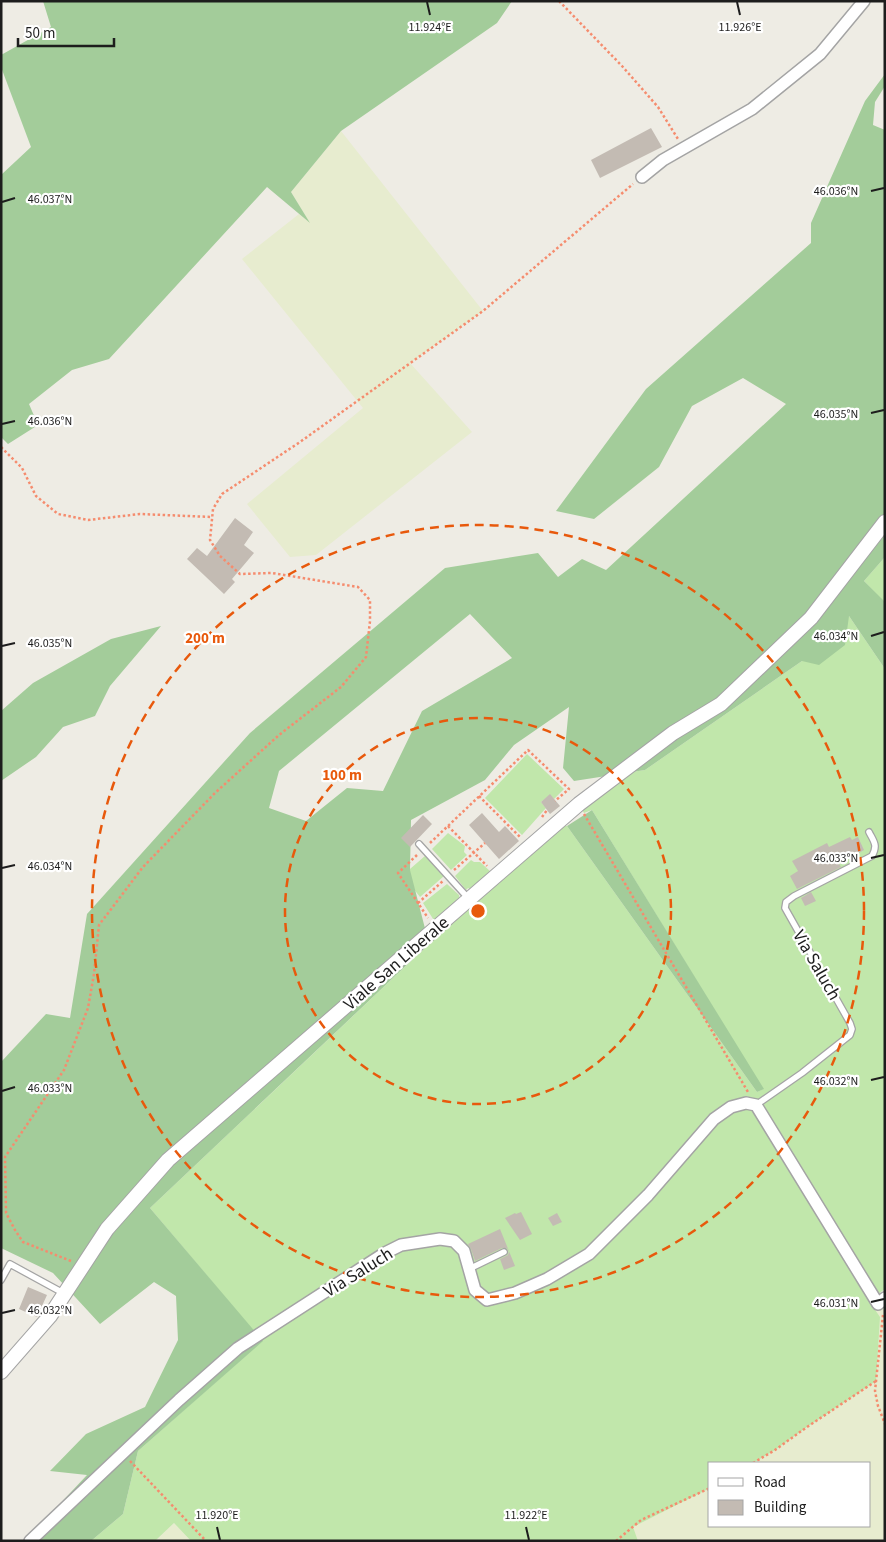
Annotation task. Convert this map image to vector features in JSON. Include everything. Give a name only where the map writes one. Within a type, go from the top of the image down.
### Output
[{"type":"street","points":[[642,177],[663,160],[752,110],[820,54],[864,1]]},
{"type":"street","name":"Viale San Liberale","points":[[1,1372],[50,1316],[107,1229],[168,1160],[579,804],[672,733],[721,704],[812,618],[885,522]]},
{"type":"street","name":"Via Saluch","points":[[30,1541],[179,1400],[238,1348],[385,1253],[401,1245],[440,1239],[454,1241],[464,1251],[475,1290],[487,1300],[515,1293],[547,1279],[589,1254],[648,1195],[714,1119],[731,1107],[746,1103],[756,1104]]},
{"type":"street","points":[[756,1104],[881,1301]]},
{"type":"lane","name":"Via Saluch","points":[[756,1104],[802,1073],[850,1035],[852,1029],[850,1023],[785,908],[786,902],[794,896],[872,856],[876,850],[875,843],[869,832]]},
{"type":"lane","points":[[419,844],[469,899]]},
{"type":"lane","points":[[468,1269],[504,1252]]},
{"type":"lane","points":[[1,1280],[10,1264],[65,1294]]},
{"type":"path","points":[[559,1],[622,66],[658,107],[684,149]]},
{"type":"path","points":[[83,1265],[23,1242],[6,1213],[5,1157],[64,1070],[88,1008],[99,925],[143,867],[215,793],[278,735],[341,687],[366,657],[370,600],[358,587],[272,573],[240,574],[220,556],[210,540],[213,509],[222,494],[300,442],[483,310],[642,177]]},
{"type":"path","points":[[1,447],[22,468],[36,496],[58,514],[88,520],[140,514],[212,517]]},
{"type":"path","points":[[430,921],[398,873],[528,750],[569,789],[556,801]]},
{"type":"path","points":[[479,796],[523,840]]},
{"type":"path","points":[[579,804],[756,1104]]},
{"type":"path","points":[[541,818],[548,810]]},
{"type":"path","points":[[448,826],[491,869]]},
{"type":"path","points":[[881,1301],[883,1319],[875,1391],[885,1424]]},
{"type":"path","points":[[755,1462],[776,1450],[807,1426],[876,1381]]},
{"type":"path","points":[[122,1453],[206,1541]]},
{"type":"path","points":[[616,1541],[641,1520],[708,1489]]},
{"type":"green space","points":[[43,1],[512,1],[497,23],[341,131],[291,192],[310,223],[267,187],[109,359],[72,370],[29,404],[38,425],[8,444],[1,437],[1,175],[31,147],[1,67],[1,55],[51,27]]},
{"type":"green space","points":[[885,74],[885,86],[875,102],[873,125],[885,130],[885,557],[864,581],[885,602],[885,669],[849,616],[845,645],[819,665],[802,661],[645,770],[574,781],[563,768],[569,707],[514,745],[485,780],[411,820],[410,870],[429,944],[150,1208],[263,1341],[138,1451],[123,1514],[91,1541],[25,1541],[87,1475],[50,1471],[86,1434],[145,1407],[178,1340],[176,1296],[154,1282],[100,1324],[53,1273],[1,1248],[1,1062],[46,1014],[70,1018],[87,914],[250,733],[445,568],[538,553],[558,577],[582,559],[606,570],[786,404],[743,378],[692,406],[659,467],[594,519],[556,511],[646,389],[811,243],[811,223],[865,101]],"holes":[[[470,614],[512,658],[422,711],[383,791],[347,788],[306,821],[269,808],[279,771]]]},
{"type":"green space","points":[[341,131],[483,311],[410,363],[472,432],[316,555],[290,557],[247,504],[363,408],[242,259],[299,214],[309,222],[291,192]]},
{"type":"green space","points":[[885,557],[885,602],[884,602],[864,581]]},
{"type":"green space","points":[[849,616],[885,669],[885,1289],[869,1301],[880,1317],[876,1381],[755,1462],[708,1462],[708,1489],[633,1527],[638,1541],[191,1541],[174,1523],[155,1541],[91,1541],[123,1514],[138,1451],[262,1341],[150,1208],[554,826],[567,826],[757,1092],[763,1089],[592,810],[584,813],[579,804],[619,774],[645,770],[802,661]]},
{"type":"green space","points":[[161,626],[110,686],[95,716],[63,727],[36,757],[1,781],[1,711],[33,683],[111,639]]},
{"type":"green space","points":[[527,754],[564,789],[554,799],[550,795],[541,802],[546,808],[522,835],[485,798]]},
{"type":"green space","points":[[592,810],[764,1089],[757,1092],[567,826]]},
{"type":"green space","points":[[448,833],[465,846],[464,852],[467,855],[451,870],[432,849]]},
{"type":"green space","points":[[425,856],[444,876],[420,897],[403,875]]},
{"type":"green space","points":[[471,860],[480,862],[491,872],[472,890],[468,888],[466,890],[455,876]]},
{"type":"green space","points":[[447,884],[459,895],[460,902],[435,922],[423,903]]},
{"type":"green space","points":[[885,1299],[885,1541],[638,1541],[632,1527],[641,1520],[708,1489],[708,1527],[871,1527],[871,1462],[755,1462],[807,1427],[878,1304]]},
{"type":"green space","points":[[174,1523],[191,1541],[155,1541]]},
{"type":"building","points":[[651,128],[662,147],[600,178],[591,160]]},
{"type":"building","points":[[235,518],[253,532],[244,545],[254,553],[232,579],[235,582],[224,594],[187,559],[197,548],[207,556]]},
{"type":"building","points":[[550,794],[560,806],[550,814],[541,802]]},
{"type":"building","points":[[482,813],[499,832],[505,826],[519,841],[499,859],[469,825]]},
{"type":"building","points":[[423,815],[432,824],[410,847],[401,838]]},
{"type":"building","points":[[850,837],[852,840],[858,837],[864,850],[839,864],[841,867],[797,889],[790,876],[798,871],[792,861],[827,843],[829,847]]},
{"type":"building","points":[[811,892],[816,901],[805,906],[801,898]]},
{"type":"building","points":[[521,1212],[532,1234],[520,1240],[505,1218]]},
{"type":"building","points":[[557,1213],[562,1222],[553,1226],[548,1218]]},
{"type":"building","points":[[500,1229],[515,1266],[504,1270],[500,1259],[508,1255],[507,1248],[502,1248],[475,1261],[468,1244]]},
{"type":"building","points":[[28,1287],[47,1295],[37,1317],[19,1309]]}]
